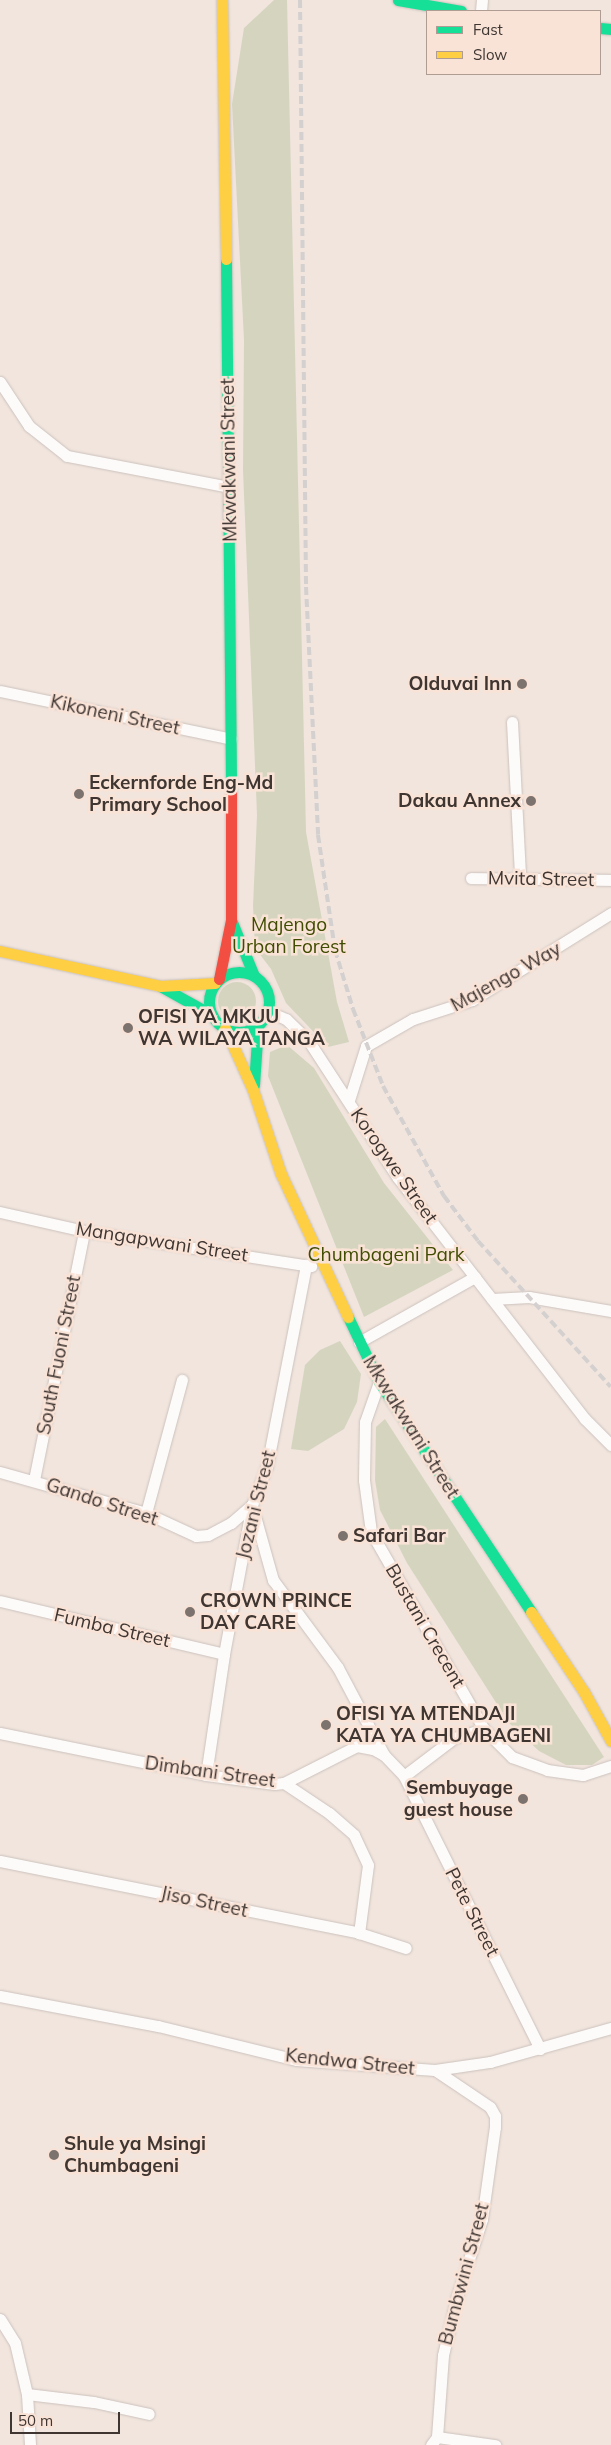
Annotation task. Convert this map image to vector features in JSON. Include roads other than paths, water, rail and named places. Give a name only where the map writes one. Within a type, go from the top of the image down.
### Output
[{"type":"main road","name":"Mkwakwani Street","points":[[222,0],[230,487],[231,920]]},
{"type":"main road","points":[[398,0],[455,10]]},
{"type":"main road","points":[[231,920],[254,976]]},
{"type":"main road","points":[[212,1015],[209,1004],[217,981],[231,920]]},
{"type":"main road","points":[[0,951],[160,986],[212,1015],[225,1028],[236,1032],[258,1025]]},
{"type":"main road","points":[[160,986],[217,981],[230,972],[242,972],[254,976],[264,985],[268,998],[267,1011],[258,1025],[253,1090]]},
{"type":"main road","name":"Mkwakwani Street","points":[[225,1028],[253,1090],[281,1174],[379,1382],[584,1692],[611,1741]]},
{"type":"street","points":[[0,382],[29,426],[67,456],[230,487]]},
{"type":"street","name":"Kikoneni Street","points":[[0,691],[231,739]]},
{"type":"street","points":[[512,722],[520,877]]},
{"type":"street","name":"Mvita Street","points":[[471,878],[520,877],[611,880]]},
{"type":"street","name":"Majengo Way","points":[[349,1100],[366,1046],[413,1019],[472,1000],[611,913]]},
{"type":"street","name":"Korogwe Street","points":[[267,1011],[286,1020],[308,1040],[349,1100],[398,1178],[586,1419],[611,1445]]},
{"type":"street","name":"Mangapwani Street","points":[[0,1212],[84,1231],[325,1268]]},
{"type":"street","name":"South Fuoni Street","points":[[34,1480],[84,1231]]},
{"type":"street","name":"Jozani Street","points":[[206,1775],[224,1654],[252,1505],[267,1466],[306,1265]]},
{"type":"street","points":[[359,1342],[475,1277]]},
{"type":"street","points":[[492,1299],[529,1297],[611,1311]]},
{"type":"street","points":[[146,1513],[182,1380]]},
{"type":"street","name":"Bustani Crecent","points":[[379,1382],[365,1422],[364,1480],[371,1532],[484,1730],[512,1757],[547,1770],[583,1775],[611,1766]]},
{"type":"street","name":"Gando Street","points":[[0,1472],[146,1513],[196,1536],[208,1535],[231,1523],[252,1505]]},
{"type":"street","points":[[252,1505],[273,1580],[338,1668],[384,1755]]},
{"type":"street","name":"Fumba Street","points":[[0,1601],[224,1654]]},
{"type":"street","points":[[404,1776],[454,1738],[484,1730]]},
{"type":"street","name":"Dimbani Street","points":[[0,1733],[206,1775],[284,1783],[358,1746],[384,1755],[404,1776]]},
{"type":"street","name":"Pete Street","points":[[404,1776],[540,2049]]},
{"type":"street","points":[[284,1783],[329,1813],[354,1835],[368,1865],[359,1933]]},
{"type":"street","name":"Jiso Street","points":[[0,1861],[359,1933],[406,1948]]},
{"type":"street","name":"Kendwa Street","points":[[0,1996],[158,2026],[296,2060],[435,2070],[490,2062],[611,2028]]},
{"type":"street","name":"Bumbwini Street","points":[[434,2441],[443,2355],[457,2296],[482,2219],[495,2127],[495,2116],[490,2107],[435,2070]]},
{"type":"street","points":[[0,2319],[15,2343],[27,2394],[30,2445]]},
{"type":"street","points":[[27,2394],[94,2402],[149,2414]]},
{"type":"street","points":[[434,2441],[495,2445]]},
{"type":"railway","points":[[300,0],[306,587],[318,835],[335,950],[353,1009],[383,1086],[444,1196],[478,1241],[611,1387]]},
{"type":"place","name":"Olduvai Inn","points":[[522,684]]},
{"type":"place","name":"Eckernforde Eng-Md Primary School","points":[[79,794]]},
{"type":"place","name":"Dakau Annex","points":[[531,801]]},
{"type":"place","name":"OFISI YA MKUU WA WILAYA TANGA","points":[[128,1028]]},
{"type":"place","name":"Safari Bar","points":[[343,1536]]},
{"type":"place","name":"CROWN PRINCE DAY CARE","points":[[190,1612]]},
{"type":"place","name":"OFISI YA MTENDAJI KATA YA CHUMBAGENI","points":[[326,1725]]},
{"type":"place","name":"Sembuyage guest house","points":[[523,1799]]},
{"type":"place","name":"Shule ya Msingi Chumbageni","points":[[54,2155]]},
{"type":"park label","name":"Majengo Urban Forest","points":[[289,936]]},
{"type":"park label","name":"Chumbageni Park","points":[[386,1255]]}]
